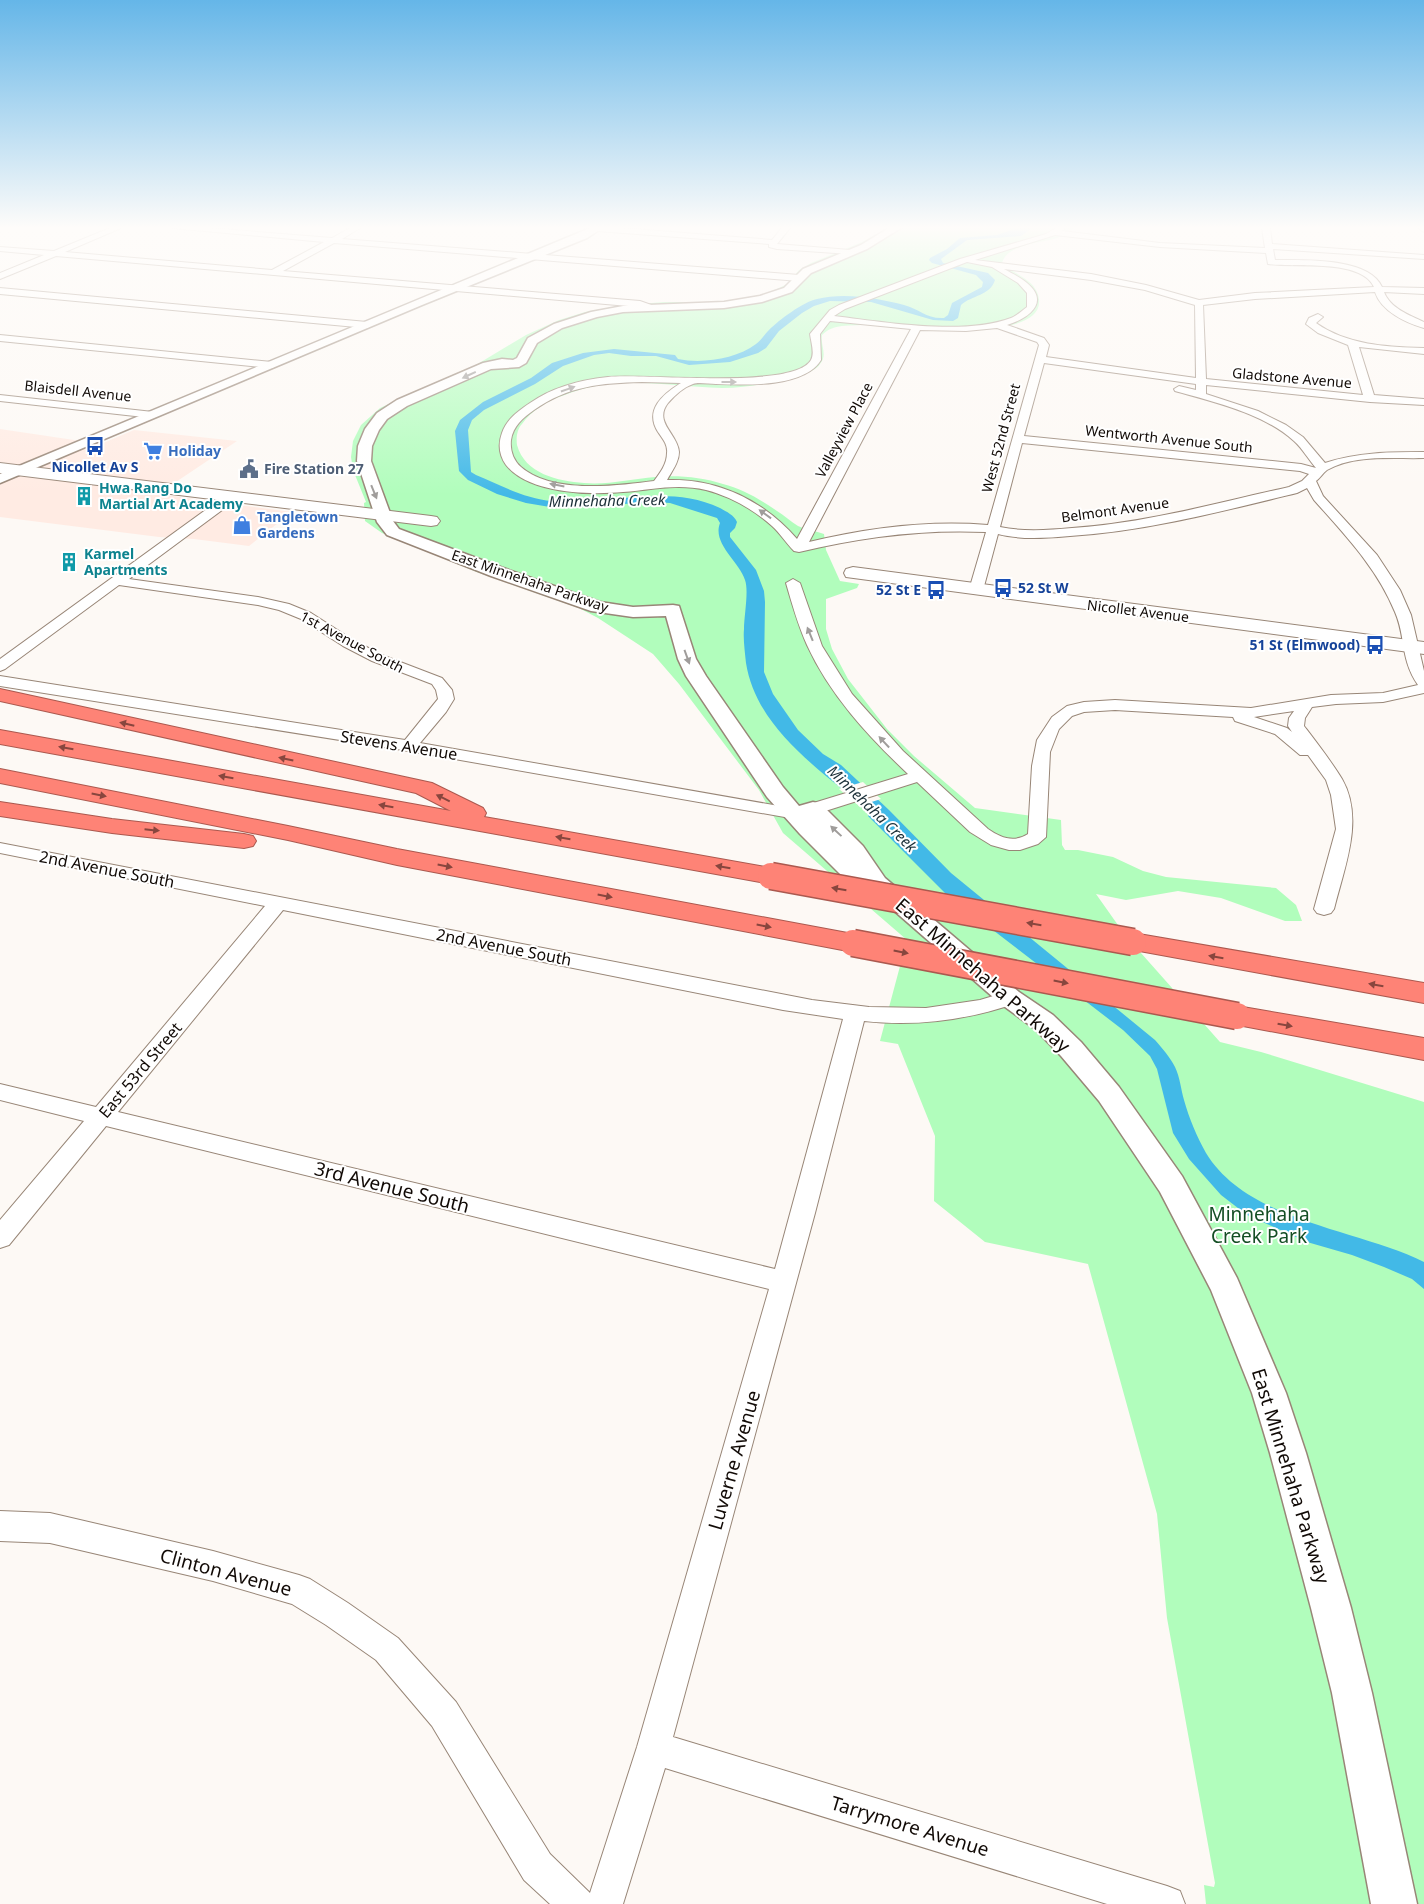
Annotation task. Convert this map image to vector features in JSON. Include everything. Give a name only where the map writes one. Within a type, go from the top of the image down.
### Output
[{"type":"highway","points":[[0,696],[424,788],[503,827]]},
{"type":"highway","points":[[0,737],[1424,993]]},
{"type":"highway","points":[[0,776],[288,833],[397,857],[1237,1016],[1424,1049]]},
{"type":"highway","points":[[0,809],[112,826],[397,857]]},
{"type":"main road","points":[[0,468],[431,521]]},
{"type":"main road","name":"Nicollet Avenue","points":[[853,573],[1417,647]]},
{"type":"street","points":[[278,317],[366,325]]},
{"type":"street","points":[[0,479],[386,317]]},
{"type":"street","name":"East Minnehaha Parkway","points":[[586,317],[558,326],[532,341],[522,360],[515,364],[502,363],[487,366],[388,412],[378,420],[372,429],[364,452],[369,478],[383,514],[384,522],[393,532],[491,570],[597,607],[632,612],[672,610],[687,659],[696,676],[775,792],[805,812],[808,829],[849,870],[876,883],[1010,998],[1044,1022],[1091,1071],[1109,1094],[1171,1184],[1226,1288],[1269,1393],[1303,1506],[1352,1693],[1394,1904]]},
{"type":"street","points":[[800,548],[776,522],[765,514],[727,494],[696,485],[658,484],[622,489],[586,490],[558,486],[529,478],[509,461],[505,450],[508,429],[515,419],[536,402],[583,384],[627,379],[689,382],[753,382],[796,373],[814,363],[817,357],[815,334],[828,318],[917,327],[958,328],[998,324],[1019,317]]},
{"type":"street","points":[[1199,317],[1201,396]]},
{"type":"street","points":[[1318,317],[1312,320],[1311,324],[1336,338],[1355,343],[1424,351]]},
{"type":"street","points":[[1408,317],[1424,325]]},
{"type":"street","name":"West 52nd Street","points":[[976,590],[1044,342],[998,324]]},
{"type":"street","name":"Valleyview Place","points":[[800,548],[917,327]]},
{"type":"street","points":[[0,338],[272,365]]},
{"type":"street","points":[[1355,343],[1353,344],[1370,399]]},
{"type":"street","name":"Gladstone Avenue","points":[[1040,359],[1201,383],[1370,399],[1424,402]]},
{"type":"street","points":[[1112,371],[1201,396],[1255,415],[1288,431],[1302,441],[1317,474],[1318,497],[1350,532],[1387,579],[1417,647],[1417,673],[1424,683]]},
{"type":"street","points":[[658,484],[672,461],[674,450],[671,442],[659,425],[657,416],[659,407],[671,394],[689,382]]},
{"type":"street","name":"Blaisdell Avenue","points":[[0,398],[153,415]]},
{"type":"street","name":"Wentworth Avenue South","points":[[1017,439],[1301,468],[1317,474]]},
{"type":"street","name":"Belmont Avenue","points":[[800,548],[858,535],[891,531],[985,528],[1062,533],[1122,527],[1292,490],[1317,474],[1348,459],[1368,456],[1424,455]]},
{"type":"street","points":[[0,666],[233,496]]},
{"type":"street","name":"1st Avenue South","points":[[117,581],[258,601],[284,607],[306,616],[348,643],[376,658],[437,681],[444,690],[446,699],[409,746]]},
{"type":"street","points":[[793,583],[816,647],[833,677],[874,731],[919,776],[990,839],[1010,846],[1027,844],[1037,837],[1040,826],[1041,764],[1044,744],[1049,731],[1060,717],[1072,709],[1124,705],[1261,712],[1337,699],[1370,699],[1399,696],[1424,688]]},
{"type":"street","name":"Stevens Avenue","points":[[0,681],[409,746],[805,812]]},
{"type":"street","points":[[1306,705],[1297,718],[1296,726],[1306,743],[1334,780],[1340,795],[1345,829],[1324,909]]},
{"type":"street","points":[[1185,709],[1247,720],[1281,731],[1323,765]]},
{"type":"street","points":[[805,812],[919,776]]},
{"type":"street","name":"2nd Avenue South","points":[[0,848],[783,1003],[855,1015],[914,1017],[942,1014],[975,1009],[1010,998]]},
{"type":"street","name":"East 53rd Street","points":[[0,1238],[279,902]]},
{"type":"street","name":"Luverne Avenue","points":[[606,1904],[654,1747],[855,1015]]},
{"type":"street","name":"3rd Avenue South","points":[[0,1092],[783,1282]]},
{"type":"street","name":"Clinton Avenue","points":[[0,1526],[50,1528],[213,1566],[299,1590],[336,1614],[387,1649],[444,1714],[537,1867],[577,1904]]},
{"type":"street","name":"Tarrymore Avenue","points":[[654,1747],[684,1758],[1168,1904]]},
{"type":"shaded area","points":[[0,429],[101,444],[134,430],[237,441],[158,494],[292,512],[249,546],[0,517]]},
{"type":"green space","name":"Minnehaha Creek Park","points":[[569,317],[1029,317],[1024,321],[1000,327],[971,330],[939,330],[869,325],[839,326],[822,335],[824,354],[822,361],[817,367],[795,377],[770,383],[722,388],[622,383],[583,389],[556,398],[535,411],[519,428],[517,445],[527,463],[553,478],[593,483],[611,483],[663,476],[681,476],[707,480],[744,492],[764,502],[798,526],[824,534],[826,550],[840,581],[859,584],[857,588],[826,599],[826,629],[832,649],[848,679],[887,729],[914,756],[975,808],[1061,820],[1062,845],[1065,850],[1078,850],[1113,857],[1143,871],[1166,877],[1276,888],[1296,905],[1302,921],[1285,921],[1221,898],[1178,891],[1126,900],[1096,894],[1125,935],[1220,1042],[1261,1052],[1424,1102],[1424,1904],[1206,1904],[1204,1885],[1214,1887],[1215,1883],[1167,1618],[1157,1514],[1088,1264],[985,1242],[934,1201],[935,1136],[898,1044],[880,1041],[907,940],[783,833],[759,790],[679,684],[653,654],[598,618],[579,608],[477,572],[382,533],[365,521],[364,503],[366,502],[353,470],[351,457],[353,441],[361,425],[380,408],[476,365],[526,335]]},
{"type":"water","name":"Minnehaha Creek","points":[[785,317],[797,317],[779,331],[766,348],[758,353],[730,362],[689,365],[656,356],[631,356],[609,353],[594,355],[563,366],[535,384],[484,410],[472,420],[468,430],[471,472],[513,491],[542,500],[573,502],[658,496],[679,497],[700,501],[720,508],[732,516],[737,522],[735,528],[730,533],[730,537],[756,570],[764,591],[764,672],[773,694],[798,730],[823,754],[841,765],[889,810],[951,873],[1155,1040],[1175,1067],[1188,1114],[1206,1153],[1225,1176],[1248,1194],[1276,1209],[1424,1262],[1424,1289],[1412,1279],[1384,1267],[1352,1255],[1307,1242],[1247,1215],[1221,1195],[1189,1159],[1173,1133],[1157,1069],[1150,1056],[1123,1030],[946,894],[868,816],[868,810],[793,746],[763,708],[752,686],[746,663],[744,642],[745,580],[723,545],[719,531],[720,523],[717,518],[670,503],[654,502],[550,507],[526,503],[497,494],[468,480],[459,471],[455,431],[460,420],[483,402],[531,378],[552,363],[583,353],[614,349],[675,355],[678,359],[687,360],[719,359],[739,353],[756,344],[773,326]]},
{"type":"water","name":"Minnehaha Creek","points":[[922,317],[932,317],[958,317],[953,321],[933,320]]},
{"type":"pier","points":[[863,782],[881,799],[859,806],[839,789]]},
{"type":"place","name":"Nicollet Av S","points":[[95,446]]},
{"type":"place","name":"Holiday","points":[[153,451]]},
{"type":"place","name":"Fire Station 27","points":[[249,469]]},
{"type":"place","name":"Hwa Rang Do Martial Art Academy","points":[[84,496]]},
{"type":"place","name":"Tangletown Gardens","points":[[242,525]]},
{"type":"place","name":"Karmel Apartments","points":[[69,562]]},
{"type":"place","name":"52 St W","points":[[1003,588]]},
{"type":"place","name":"52 St E","points":[[936,590]]},
{"type":"place","name":"51 St (Elmwood)","points":[[1375,645]]}]
